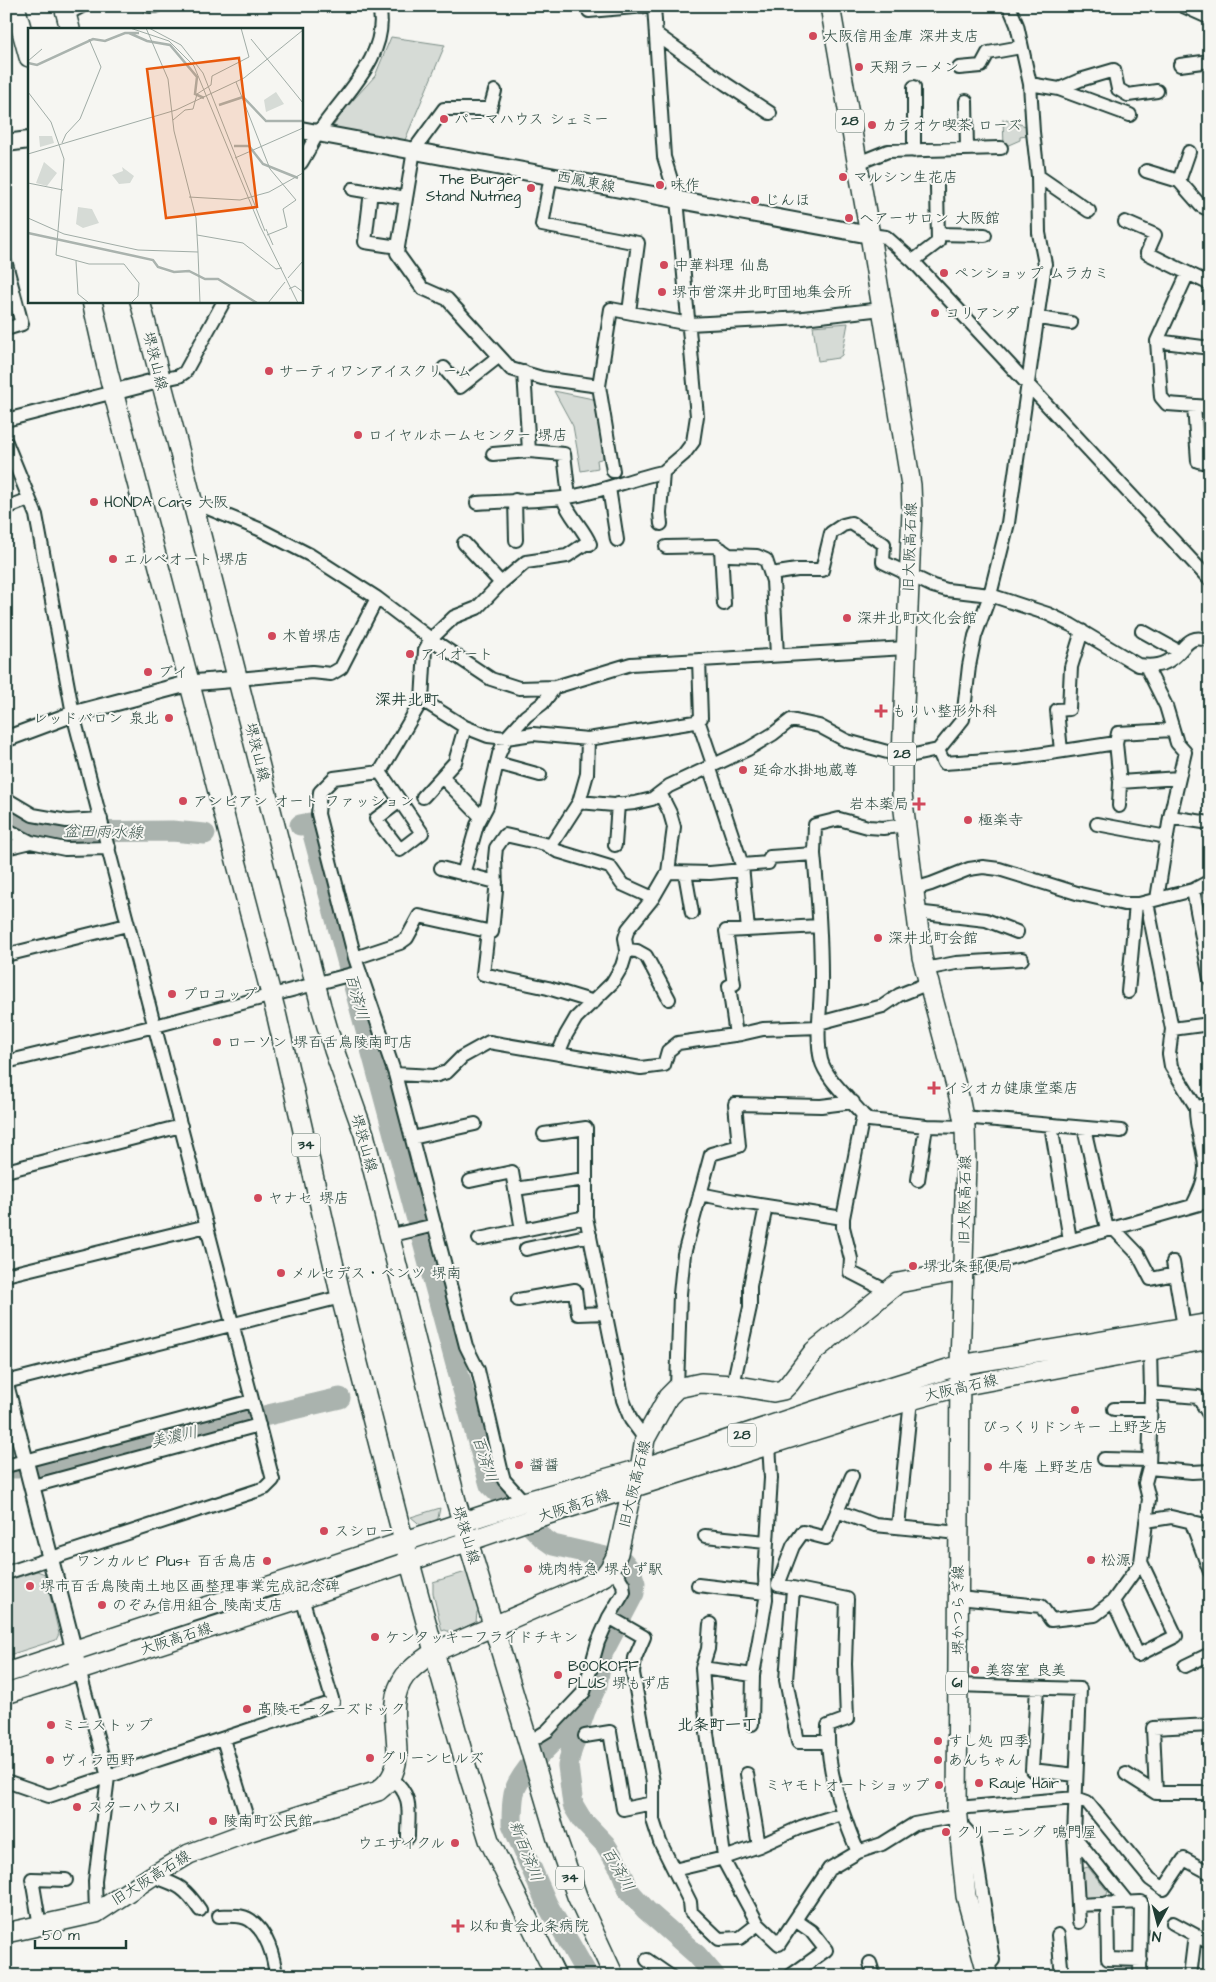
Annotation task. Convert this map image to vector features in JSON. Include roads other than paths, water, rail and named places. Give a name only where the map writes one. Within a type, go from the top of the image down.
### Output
[{"type":"main road","points":[[15,6],[28,53]]},
{"type":"main road","name":"旧大阪高石線","points":[[830,6],[911,485],[912,510],[902,794],[916,912],[927,976],[964,1122],[966,1162],[963,1271]]},
{"type":"main road","name":"西鳳東線","points":[[302,130],[870,235]]},
{"type":"main road","points":[[6,143],[28,140]]},
{"type":"main road","name":"34","points":[[92,302],[271,996],[342,1297],[434,1652],[489,1840],[556,1976]]},
{"type":"main road","name":"堺狭山線","points":[[140,302],[316,984],[334,1050],[364,1134],[388,1236],[462,1522],[557,1839],[577,1896],[614,1976]]},
{"type":"main road","points":[[677,1388],[701,1383],[773,1392],[783,1390],[790,1384],[814,1351],[898,1282],[963,1271]]},
{"type":"main road","name":"堺かつらぎ線","points":[[963,1271],[958,1533],[957,1815],[966,1896],[987,1972]]},
{"type":"main road","name":"大阪高石線","points":[[6,1673],[462,1522],[640,1469],[960,1365],[1184,1327],[1208,1339]]},
{"type":"main road","name":"大阪高石線","points":[[6,1694],[302,1598],[528,1521],[911,1400],[961,1386],[1208,1339]]},
{"type":"main road","name":"旧大阪高石線","points":[[612,1564],[640,1469],[645,1439],[668,1397],[677,1388]]},
{"type":"main road","points":[[391,1778],[396,1765],[393,1722],[396,1695],[404,1677],[413,1667],[434,1652],[584,1587],[604,1576],[612,1564]]},
{"type":"main road","name":"旧大阪高石線","points":[[6,1933],[96,1913],[189,1854],[251,1831],[366,1796],[378,1791],[391,1778]]},
{"type":"street","points":[[149,6],[156,6]]},
{"type":"street","points":[[302,161],[318,133],[361,76],[373,56],[380,34],[381,12],[379,6]]},
{"type":"street","points":[[589,11],[646,6]]},
{"type":"street","points":[[477,503],[566,497],[609,488],[663,472],[684,454],[693,442],[697,416],[678,199],[664,158],[654,6]]},
{"type":"street","points":[[579,802],[618,804],[652,798],[669,786],[748,749],[773,734],[790,720],[818,726],[847,741],[902,756],[914,756],[938,750],[963,719],[969,666],[974,644],[990,594],[1008,523],[1039,318],[1045,264],[1039,233],[1038,176],[1030,84],[1017,25],[1010,6]]},
{"type":"street","points":[[1183,6],[1210,18]]},
{"type":"street","points":[[656,34],[770,113]]},
{"type":"street","points":[[959,68],[981,66],[988,53],[1021,47]]},
{"type":"street","points":[[1180,65],[1210,61]]},
{"type":"street","points":[[1059,89],[1080,80],[1114,70],[1118,89],[1128,95],[1157,91]]},
{"type":"street","points":[[1030,84],[1059,89],[1130,115]]},
{"type":"street","points":[[914,87],[914,151]]},
{"type":"street","points":[[495,91],[490,108],[444,109],[414,150],[397,253],[415,281],[422,288],[447,299],[511,369],[542,378],[599,386]]},
{"type":"street","points":[[966,101],[967,149]]},
{"type":"street","points":[[858,163],[888,151],[1001,148]]},
{"type":"street","points":[[1178,182],[1189,152]]},
{"type":"street","points":[[1146,171],[1178,182],[1202,206],[1210,210]]},
{"type":"street","points":[[551,176],[542,225],[638,243],[629,312]]},
{"type":"street","points":[[1038,176],[1088,211]]},
{"type":"street","points":[[913,261],[938,242],[937,186]]},
{"type":"street","points":[[354,189],[406,198]]},
{"type":"street","points":[[372,191],[364,242],[398,247]]},
{"type":"street","points":[[1126,222],[1155,235],[1147,253],[1210,284]]},
{"type":"street","points":[[938,234],[985,236]]},
{"type":"street","points":[[870,235],[886,237],[913,261],[1210,580]]},
{"type":"street","points":[[6,264],[22,324],[6,329]]},
{"type":"street","points":[[1188,273],[1157,342],[1161,396],[1167,404],[1210,407]]},
{"type":"street","points":[[6,420],[174,378],[185,372],[223,302]]},
{"type":"street","points":[[613,471],[599,386],[611,308],[689,324],[803,318],[882,309]]},
{"type":"street","points":[[1039,318],[1071,323]]},
{"type":"street","points":[[1157,342],[1210,348]]},
{"type":"street","points":[[444,368],[460,387],[498,357]]},
{"type":"street","points":[[524,372],[529,451]]},
{"type":"street","points":[[1194,406],[1198,460],[1210,462]]},
{"type":"street","points":[[6,1573],[265,1488],[272,1480],[73,714],[36,515],[7,446]]},
{"type":"street","points":[[380,772],[422,700],[425,650],[431,640],[454,617],[477,608],[501,583],[526,562],[567,556],[585,544],[590,544],[586,535],[566,507],[564,454],[529,451],[493,454]]},
{"type":"street","points":[[661,524],[663,472]]},
{"type":"street","points":[[609,488],[617,540]]},
{"type":"street","points":[[6,508],[29,499]]},
{"type":"street","points":[[515,500],[516,540]]},
{"type":"street","points":[[193,502],[282,540],[310,555],[377,598],[431,640],[491,680],[519,688],[555,687],[631,664],[777,654],[906,648]]},
{"type":"street","points":[[770,574],[797,570],[822,570],[832,533],[843,525],[851,523],[884,544],[883,562],[940,588],[990,594],[1048,614],[1082,631],[1138,665],[1161,664],[1170,660],[1190,640],[1196,638],[1210,642]]},
{"type":"street","points":[[464,543],[501,583]]},
{"type":"street","points":[[666,547],[716,546],[729,555],[757,556],[766,560],[773,581],[777,654]]},
{"type":"street","points":[[721,549],[724,604]]},
{"type":"street","points":[[6,740],[73,714],[190,683],[312,672],[331,674],[341,668],[377,598]]},
{"type":"street","points":[[1060,751],[1057,710],[1069,708],[1071,667],[1082,631]]},
{"type":"street","points":[[1142,631],[1178,652]]},
{"type":"street","points":[[422,700],[465,727],[488,736],[506,738],[533,734],[588,739],[694,722],[701,718],[699,660]]},
{"type":"street","points":[[1128,992],[1146,902],[1167,837],[1185,752],[1177,743],[1166,706],[1146,666]]},
{"type":"street","points":[[463,874],[477,825],[487,806],[497,763],[506,738],[526,716],[543,703],[555,687]]},
{"type":"street","points":[[698,720],[742,867],[748,930]]},
{"type":"street","points":[[423,797],[455,762],[465,727]]},
{"type":"street","points":[[1119,806],[1120,782],[1116,743],[1118,733],[1173,730]]},
{"type":"street","points":[[550,847],[579,802],[587,774],[588,739]]},
{"type":"street","points":[[938,750],[944,763],[1017,758],[1116,743]]},
{"type":"street","points":[[497,763],[540,776]]},
{"type":"street","points":[[380,772],[400,801]]},
{"type":"street","points":[[380,772],[334,778],[320,792],[318,814],[355,958],[357,973],[395,1074],[432,1226],[466,1346],[478,1370],[504,1480],[516,1505]]},
{"type":"street","points":[[442,777],[481,817]]},
{"type":"street","points":[[1120,782],[1179,778]]},
{"type":"street","points":[[558,1054],[576,1018],[612,983],[622,966],[627,950],[625,938],[628,929],[653,898],[668,872],[674,827],[670,813],[660,793]]},
{"type":"street","points":[[6,799],[34,815],[67,820],[102,822]]},
{"type":"street","points":[[615,845],[618,804]]},
{"type":"street","points":[[1170,817],[1210,823]]},
{"type":"street","points":[[906,826],[868,827],[839,819],[815,826],[814,854],[818,897],[821,977],[819,1025],[821,1061],[828,1076],[853,1102],[862,1115],[869,1120],[926,1126],[964,1122],[1051,1125],[1122,1131]]},
{"type":"street","points":[[1096,824],[1167,837]]},
{"type":"street","points":[[6,829],[30,842],[66,849],[108,846]]},
{"type":"street","points":[[355,958],[400,943],[407,938],[419,916],[492,932],[496,853],[505,835],[550,847],[557,851],[610,867],[622,884],[653,898]]},
{"type":"street","points":[[6,848],[30,842]]},
{"type":"street","points":[[668,872],[710,873],[768,863],[770,858],[814,854]]},
{"type":"street","points":[[914,888],[931,884],[969,869],[984,867],[999,869],[1080,894],[1124,904],[1146,902],[1193,890],[1210,881]]},
{"type":"street","points":[[441,868],[496,882]]},
{"type":"street","points":[[685,873],[692,913]]},
{"type":"street","points":[[1193,890],[1210,979]]},
{"type":"street","points":[[1146,902],[1172,1029],[1169,1054],[1171,1066],[1196,1107],[1196,1118],[1205,1168],[1203,1185],[1194,1205]]},
{"type":"street","points":[[916,912],[986,920],[1017,932]]},
{"type":"street","points":[[6,955],[127,925]]},
{"type":"street","points":[[736,1035],[729,986],[734,984],[726,931],[818,926]]},
{"type":"street","points":[[488,931],[483,974],[548,988],[594,1002]]},
{"type":"street","points":[[627,950],[646,956],[668,999]]},
{"type":"street","points":[[395,1074],[434,1076],[447,1072],[462,1057],[489,1042],[641,1068],[664,1065],[668,1051],[678,1043],[736,1035],[763,1029],[819,1025],[883,1006],[927,976],[956,964],[1022,959]]},
{"type":"street","points":[[6,1062],[357,973]]},
{"type":"street","points":[[1172,1029],[1210,1024]]},
{"type":"street","points":[[677,1388],[684,1254],[710,1154],[739,1146],[735,1104],[821,1106],[853,1102]]},
{"type":"street","points":[[1196,1107],[1210,1105]]},
{"type":"street","points":[[862,1115],[843,1218],[843,1227],[851,1259],[850,1272],[886,1292]]},
{"type":"street","points":[[412,1138],[475,1124]]},
{"type":"street","points":[[1051,1125],[1070,1240]]},
{"type":"street","points":[[6,1171],[181,1126]]},
{"type":"street","points":[[918,1180],[926,1126]]},
{"type":"street","points":[[544,1134],[586,1128],[586,1217],[623,1400],[631,1420],[645,1439]]},
{"type":"street","points":[[1084,1128],[1110,1228],[1138,1254],[1151,1279],[1174,1268],[1184,1327]]},
{"type":"street","points":[[470,1181],[512,1172],[522,1230]]},
{"type":"street","points":[[515,1189],[585,1178]]},
{"type":"street","points":[[700,1194],[843,1218]]},
{"type":"street","points":[[963,1271],[1210,1201]]},
{"type":"street","points":[[732,1386],[750,1307],[750,1286],[766,1206]]},
{"type":"street","points":[[479,1239],[586,1217]]},
{"type":"street","points":[[6,1275],[207,1226]]},
{"type":"street","points":[[388,1236],[432,1226]]},
{"type":"street","points":[[526,1249],[590,1234]]},
{"type":"street","points":[[518,1300],[575,1290],[578,1314],[606,1313]]},
{"type":"street","points":[[96,1913],[95,1881],[108,1777],[6,1384],[342,1297]]},
{"type":"street","points":[[958,1598],[1041,1606],[1052,1620],[1095,1615],[1113,1601],[1140,1562],[1149,1500],[1145,1483],[1149,1464],[1151,1409],[1150,1350]]},
{"type":"street","points":[[1151,1393],[1198,1397],[1210,1416]]},
{"type":"street","points":[[898,1527],[911,1400]]},
{"type":"street","points":[[6,1466],[253,1404]]},
{"type":"street","points":[[1114,1409],[1151,1409]]},
{"type":"street","points":[[33,1486],[258,1424]]},
{"type":"street","points":[[752,1724],[753,1675],[766,1599],[766,1542],[771,1478],[769,1444]]},
{"type":"street","points":[[1104,1459],[1149,1464],[1192,1472],[1210,1470]]},
{"type":"street","points":[[852,1476],[826,1538],[803,1532],[793,1546],[778,1585],[847,1599],[845,1664],[847,1719],[828,1726],[827,1742],[842,1814],[858,1852]]},
{"type":"street","points":[[837,1510],[875,1525],[958,1533]]},
{"type":"street","points":[[1146,1521],[1171,1517],[1210,1526]]},
{"type":"street","points":[[1191,1522],[1210,1572]]},
{"type":"street","points":[[705,1536],[766,1542]]},
{"type":"street","points":[[1113,1601],[1138,1655],[1176,1636],[1140,1562]]},
{"type":"street","points":[[530,1747],[584,1692],[598,1642],[609,1617],[624,1592],[623,1584],[612,1564]]},
{"type":"street","points":[[698,1585],[766,1593]]},
{"type":"street","points":[[793,1589],[786,1680],[798,1742],[827,1742]]},
{"type":"street","points":[[6,1781],[50,1796],[333,1702],[302,1598]]},
{"type":"street","points":[[609,1617],[644,1637],[635,1658],[633,1673],[653,1782],[653,1820],[660,1842],[690,1902],[691,1912],[719,1939],[740,1938],[758,1924]]},
{"type":"street","points":[[710,1624],[708,1649],[702,1668],[707,1733],[725,1863],[758,1924],[779,1944],[828,1869],[858,1852],[882,1844],[914,1824],[957,1815],[1076,1798],[1087,1802],[1150,1879],[1164,1889],[1184,1859],[1210,1873]]},
{"type":"street","points":[[1185,1666],[1210,1654]]},
{"type":"street","points":[[702,1668],[753,1675]]},
{"type":"street","points":[[957,1685],[1080,1689],[1074,1836],[1079,1922]]},
{"type":"street","points":[[1037,1688],[1032,1770],[1076,1776]]},
{"type":"street","points":[[1156,1793],[1153,1728],[1210,1725]]},
{"type":"street","points":[[585,1736],[610,1732],[623,1809],[653,1803]]},
{"type":"street","points":[[223,1739],[251,1831]]},
{"type":"street","points":[[747,1774],[759,1846]]},
{"type":"street","points":[[1126,1774],[1156,1793],[1210,1793]]},
{"type":"street","points":[[391,1778],[399,1785],[408,1798],[408,1837]]},
{"type":"street","points":[[674,1870],[724,1858],[759,1846],[801,1827],[842,1814]]},
{"type":"street","points":[[1074,1836],[1127,1902]]},
{"type":"street","points":[[152,1876],[180,1886],[188,1892],[200,1910]]},
{"type":"street","points":[[40,1926],[32,1879],[66,1880]]},
{"type":"street","points":[[1078,1905],[1141,1902],[1140,1976]]},
{"type":"street","points":[[1107,1903],[1108,1959],[1141,1960]]},
{"type":"street","points":[[219,1916],[234,1915],[249,1919],[262,1933],[275,1961],[276,1976]]},
{"type":"street","points":[[790,1976],[826,1950],[812,1931],[795,1920]]},
{"type":"street","points":[[1173,1923],[1210,1943]]},
{"type":"street","points":[[1058,1935],[1062,1976]]},
{"type":"street","points":[[1190,1976],[1195,1935]]},
{"type":"street","points":[[647,1960],[670,1976]]},
{"type":"street","points":[[870,1963],[874,1976]]},
{"type":"waterway","name":"盆田雨水線","points":[[6,812],[31,827],[64,832],[172,831],[205,834]]},
{"type":"waterway","name":"百済川","points":[[300,825],[310,823],[490,1485],[543,1538],[553,1545],[623,1561],[631,1571],[635,1583],[634,1593],[602,1654],[597,1685],[585,1711],[571,1752],[568,1766],[573,1805],[582,1820],[605,1844],[620,1868],[629,1891],[646,1910],[697,1955],[715,1976]]},
{"type":"waterway","name":"美濃川","points":[[6,1467],[45,1468],[340,1398]]},
{"type":"waterway","name":"新百済川","points":[[583,1713],[544,1750],[525,1772],[514,1793],[512,1824],[547,1904],[588,1976]]},
{"type":"place","name":"大阪信用金庫 深井支店","points":[[813,36]]},
{"type":"place","name":"天翔ラーメン","points":[[859,67]]},
{"type":"place","name":"パーマハウス シェミー","points":[[444,119]]},
{"type":"place","name":"カラオケ喫茶 ローズ","points":[[872,125]]},
{"type":"place","name":"マルシン生花店","points":[[843,177]]},
{"type":"place","name":"味作","points":[[660,185]]},
{"type":"place","name":"The Burger Stand Nutmeg","points":[[531,188]]},
{"type":"place","name":"じんほ","points":[[755,200]]},
{"type":"place","name":"ヘアーサロン 大阪館","points":[[849,218]]},
{"type":"place","name":"中華料理 仙島","points":[[664,265]]},
{"type":"place","name":"ペンショップ ムラカミ","points":[[944,273]]},
{"type":"place","name":"堺市営深井北町団地集会所","points":[[662,292]]},
{"type":"place","name":"コリアンダ","points":[[935,313]]},
{"type":"place","name":"サーティワンアイスクリーム","points":[[269,371]]},
{"type":"place","name":"ロイヤルホームセンター 堺店","points":[[358,435]]},
{"type":"place","name":"HONDA Cars 大阪","points":[[94,502]]},
{"type":"place","name":"エルべオート 堺店","points":[[113,559]]},
{"type":"place","name":"深井北町文化会館","points":[[847,618]]},
{"type":"place","name":"木曽堺店","points":[[272,636]]},
{"type":"place","name":"アイオート","points":[[410,654]]},
{"type":"place","name":"ブイ","points":[[148,672]]},
{"type":"place","name":"もりい整形外科","points":[[881,711]]},
{"type":"place","name":"レッドバロン 泉北","points":[[169,718]]},
{"type":"place","name":"延命水掛地蔵尊","points":[[743,770]]},
{"type":"place","name":"アンビアン オート ファッション","points":[[183,801]]},
{"type":"place","name":"岩本薬局","points":[[919,804]]},
{"type":"place","name":"極楽寺","points":[[968,820]]},
{"type":"place","name":"深井北町会館","points":[[878,938]]},
{"type":"place","name":"プロコップ","points":[[172,994]]},
{"type":"place","name":"ローソン 堺百舌鳥陵南町店","points":[[217,1042]]},
{"type":"place","name":"イシオカ健康堂薬店","points":[[934,1088]]},
{"type":"place","name":"ヤナセ 堺店","points":[[258,1198]]},
{"type":"place","name":"堺北条郵便局","points":[[913,1266]]},
{"type":"place","name":"メルセデス・ベンツ 堺南","points":[[281,1273]]},
{"type":"place","name":"びっくりドンキー 上野芝店","points":[[1075,1410]]},
{"type":"place","name":"醤醤","points":[[519,1465]]},
{"type":"place","name":"牛庵 上野芝店","points":[[988,1467]]},
{"type":"place","name":"スシロー","points":[[324,1531]]},
{"type":"place","name":"松源","points":[[1091,1560]]},
{"type":"place","name":"ワンカルビ Plus+ 百舌鳥店","points":[[267,1561]]},
{"type":"place","name":"焼肉特急 堺もず駅","points":[[528,1569]]},
{"type":"place","name":"堺市百舌鳥陵南土地区画整理事業完成記念碑","points":[[30,1586]]},
{"type":"place","name":"のぞみ信用組合 陵南支店","points":[[102,1605]]},
{"type":"place","name":"ケンタッキーフライドチキン","points":[[375,1637]]},
{"type":"place","name":"美容室 良美","points":[[975,1670]]},
{"type":"place","name":"BOOKOFF PLUS 堺もず店","points":[[558,1675]]},
{"type":"place","name":"髙陵モーターズドック","points":[[247,1709]]},
{"type":"place","name":"ミニストップ","points":[[51,1725]]},
{"type":"place","name":"すし処 四季","points":[[938,1741]]},
{"type":"place","name":"グリーンヒルズ","points":[[370,1758]]},
{"type":"place","name":"ヴィラ西野","points":[[50,1760]]},
{"type":"place","name":"あんちゃん","points":[[938,1760]]},
{"type":"place","name":"Rauje Hair","points":[[979,1783]]},
{"type":"place","name":"ミヤモトオートショップ","points":[[939,1785]]},
{"type":"place","name":"スターハウス1","points":[[77,1807]]},
{"type":"place","name":"陵南町公民館","points":[[213,1821]]},
{"type":"place","name":"クリーニング 鳴門屋","points":[[946,1832]]},
{"type":"place","name":"ウエサイクル","points":[[455,1843]]},
{"type":"place","name":"以和貴会北条病院","points":[[458,1926]]},
{"type":"district","name":"深井北町","points":[[407,700]]},
{"type":"district","name":"北条町一丁","points":[[717,1725]]}]
